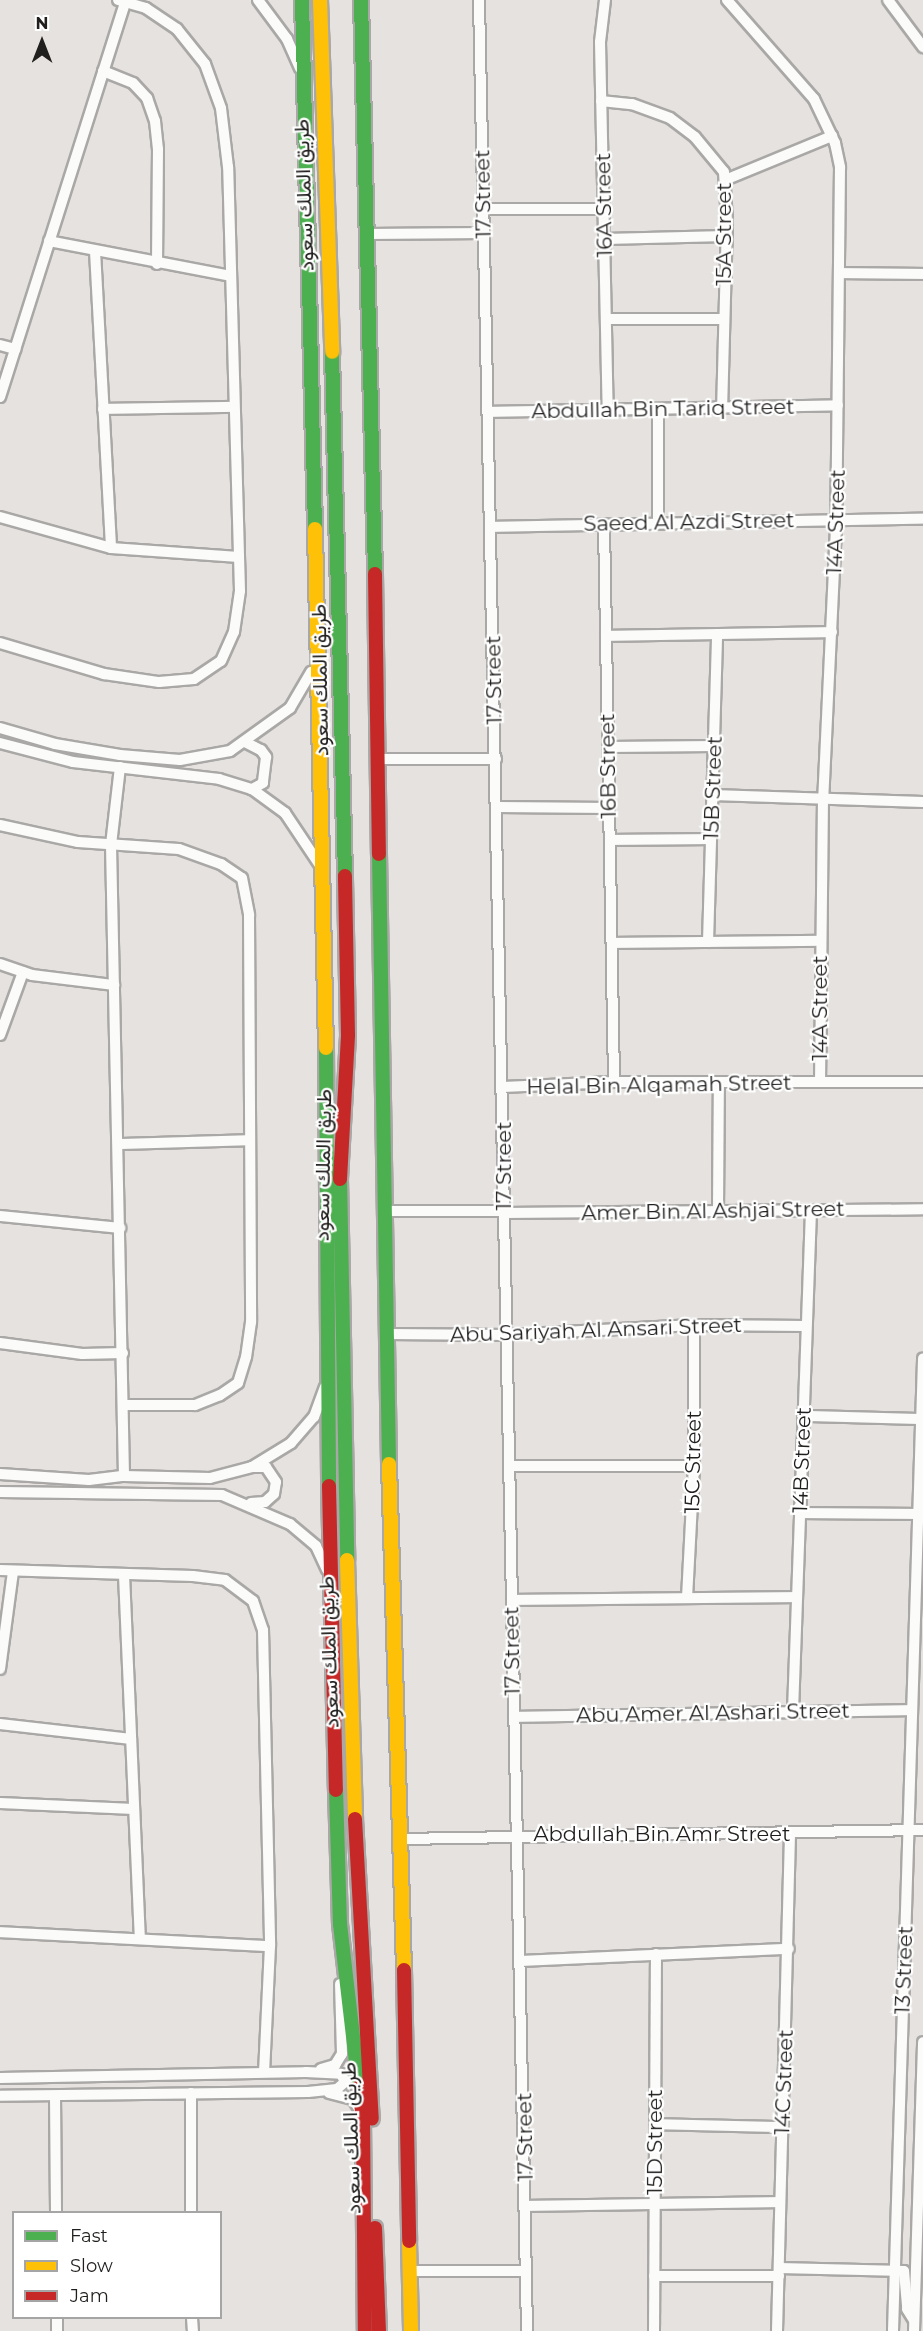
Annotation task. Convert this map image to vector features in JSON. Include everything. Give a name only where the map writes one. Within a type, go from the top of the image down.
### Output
[{"type":"main road","points":[[302,0],[324,872],[325,1387],[330,1575],[340,1924],[363,2119],[365,2331]]},
{"type":"main road","name":"طريق الملك سعود","points":[[320,0],[323,170],[337,468],[348,1035],[340,1180],[349,1603],[356,1850],[372,2092],[377,2331]]},
{"type":"main road","points":[[361,0],[378,759],[391,1593],[401,1839],[411,2331]]},
{"type":"main road","points":[[364,2207],[369,2214],[377,2331]]},
{"type":"street","points":[[258,0],[288,39],[303,75]]},
{"type":"street","name":"17 Street","points":[[479,0],[511,1467],[515,1834],[527,2206],[527,2331]]},
{"type":"street","name":"16A Street","points":[[605,0],[600,42],[608,411]]},
{"type":"street","name":"14A Street","points":[[727,0],[814,99],[832,136],[840,167],[836,519],[823,798],[820,1082]]},
{"type":"street","points":[[888,0],[923,47]]},
{"type":"street","points":[[0,397],[103,71],[121,1],[146,8],[177,29],[205,64],[221,108],[228,167],[240,591],[234,632],[221,661],[194,679],[159,682],[104,674],[0,643]]},
{"type":"street","points":[[103,71],[133,83],[147,98],[155,121],[158,149],[157,264]]},
{"type":"street","name":"15A Street","points":[[601,101],[632,104],[670,118],[700,143],[724,172],[726,236],[722,408]]},
{"type":"street","points":[[725,180],[832,136]]},
{"type":"street","points":[[483,209],[604,209]]},
{"type":"street","points":[[367,234],[484,233]]},
{"type":"street","points":[[604,239],[726,236]]},
{"type":"street","points":[[49,241],[157,264],[231,276]]},
{"type":"street","points":[[95,250],[111,548]]},
{"type":"street","points":[[840,273],[923,274]]},
{"type":"street","points":[[606,319],[724,319]]},
{"type":"street","points":[[0,345],[15,349]]},
{"type":"street","name":"Abdullah Bin Tariq Street","points":[[488,412],[838,405]]},
{"type":"street","points":[[103,410],[234,407]]},
{"type":"street","points":[[657,410],[658,523]]},
{"type":"street","points":[[0,517],[111,548],[238,557]]},
{"type":"street","name":"Saeed Al Azdi Street","points":[[491,527],[923,519]]},
{"type":"street","name":"16B Street","points":[[604,524],[614,1082]]},
{"type":"street","points":[[606,636],[832,632]]},
{"type":"street","name":"15B Street","points":[[708,942],[717,634]]},
{"type":"street","points":[[0,728],[55,744],[180,760],[230,751],[290,708],[311,672]]},
{"type":"street","points":[[245,742],[261,750],[268,769],[263,783],[252,789]]},
{"type":"street","points":[[0,743],[73,762],[219,779],[252,789],[285,813],[324,872]]},
{"type":"street","points":[[608,747],[714,746]]},
{"type":"street","points":[[378,759],[495,759]]},
{"type":"street","points":[[120,767],[111,845],[124,1476]]},
{"type":"street","points":[[712,795],[923,802]]},
{"type":"street","points":[[498,807],[609,808]]},
{"type":"street","points":[[0,825],[111,845],[179,849],[220,864],[242,878],[249,915],[252,1322],[238,1383],[195,1405],[124,1405]]},
{"type":"street","points":[[610,840],[711,839]]},
{"type":"street","points":[[612,943],[820,940]]},
{"type":"street","points":[[0,964],[22,972],[114,985]]},
{"type":"street","points":[[0,1035],[22,972]]},
{"type":"street","name":"Helal Bin Alqamah Street","points":[[503,1087],[614,1082],[923,1082]]},
{"type":"street","points":[[718,1210],[719,1082]]},
{"type":"street","points":[[118,1144],[250,1140]]},
{"type":"street","name":"Amer Bin Al Ashjai Street","points":[[385,1211],[923,1209]]},
{"type":"street","name":"14B Street","points":[[793,1710],[805,1416],[805,1326],[811,1210]]},
{"type":"street","points":[[0,1216],[120,1228]]},
{"type":"street","name":"Abu Sariyah Al Ansari Street","points":[[388,1334],[507,1335],[694,1325],[805,1326]]},
{"type":"street","name":"15C Street","points":[[687,1598],[694,1466],[694,1325]]},
{"type":"street","points":[[0,1343],[82,1354],[123,1353]]},
{"type":"street","name":"13 Street","points":[[893,2331],[923,1358]]},
{"type":"street","points":[[252,1467],[291,1443],[314,1417],[325,1387]]},
{"type":"street","points":[[805,1416],[922,1419]]},
{"type":"street","points":[[511,1467],[694,1466]]},
{"type":"street","points":[[0,1474],[89,1480],[124,1476],[210,1478],[252,1467],[266,1467],[276,1482],[274,1494],[265,1502],[248,1503]]},
{"type":"street","points":[[0,1492],[222,1495],[248,1503],[290,1524],[316,1546],[330,1575]]},
{"type":"street","points":[[801,1513],[918,1514]]},
{"type":"street","points":[[0,1570],[225,1580],[253,1601],[263,1630],[270,1946],[264,2072]]},
{"type":"street","points":[[0,1669],[13,1572]]},
{"type":"street","points":[[124,1575],[140,1939]]},
{"type":"street","points":[[512,1600],[797,1597]]},
{"type":"street","name":"Abu Amer Al Ashari Street","points":[[513,1717],[793,1710],[912,1710]]},
{"type":"street","points":[[0,1724],[131,1739]]},
{"type":"street","points":[[0,1803],[134,1809]]},
{"type":"street","name":"Abdullah Bin Amr Street","points":[[401,1839],[515,1834],[923,1830]]},
{"type":"street","name":"14C Street","points":[[777,2331],[779,2202],[789,1949],[790,1833]]},
{"type":"street","points":[[306,2072],[335,2065],[342,2054],[340,1924]]},
{"type":"street","points":[[0,1932],[270,1946]]},
{"type":"street","points":[[520,1961],[789,1949]]},
{"type":"street","name":"15D Street","points":[[654,2331],[656,1954]]},
{"type":"street","name":"13 Street","points":[[914,2325],[920,2208],[923,2043]]},
{"type":"street","points":[[0,2078],[306,2072],[341,2074],[345,2082],[337,2090],[308,2092],[0,2096]]},
{"type":"street","points":[[308,2092],[342,2094],[353,2099],[363,2119]]},
{"type":"street","points":[[191,2094],[191,2211]]},
{"type":"street","points":[[55,2096],[56,2211]]},
{"type":"street","points":[[655,2124],[782,2127]]},
{"type":"street","points":[[527,2206],[779,2202]]},
{"type":"street","points":[[654,2276],[896,2270],[906,2273],[907,2309],[914,2325]]},
{"type":"street","points":[[410,2271],[526,2271]]},
{"type":"traffic: fast","points":[[302,0],[315,529]]},
{"type":"traffic: fast","points":[[361,0],[375,574]]},
{"type":"traffic: fast","points":[[332,352],[345,876]]},
{"type":"traffic: fast","points":[[379,854],[389,1464]]},
{"type":"traffic: fast","points":[[326,1048],[329,1486]]},
{"type":"traffic: fast","points":[[340,1179],[347,1560]]},
{"type":"traffic: fast","points":[[336,1790],[340,1924],[359,2087]]},
{"type":"traffic: slow","points":[[320,0],[332,352]]},
{"type":"traffic: slow","points":[[315,529],[326,1048]]},
{"type":"traffic: slow","points":[[389,1464],[404,1970]]},
{"type":"traffic: slow","points":[[347,1560],[355,1819]]},
{"type":"traffic: slow","points":[[409,2241],[411,2331]]},
{"type":"traffic: jam","points":[[375,574],[379,854]]},
{"type":"traffic: jam","points":[[340,1179],[348,1035],[345,876]]},
{"type":"traffic: jam","points":[[329,1486],[336,1790]]},
{"type":"traffic: jam","points":[[355,1819],[372,2119]]},
{"type":"traffic: jam","points":[[404,1970],[409,2241]]},
{"type":"traffic: jam","points":[[359,2087],[363,2119],[365,2331]]},
{"type":"traffic: jam","points":[[375,2228],[379,2331]]}]
